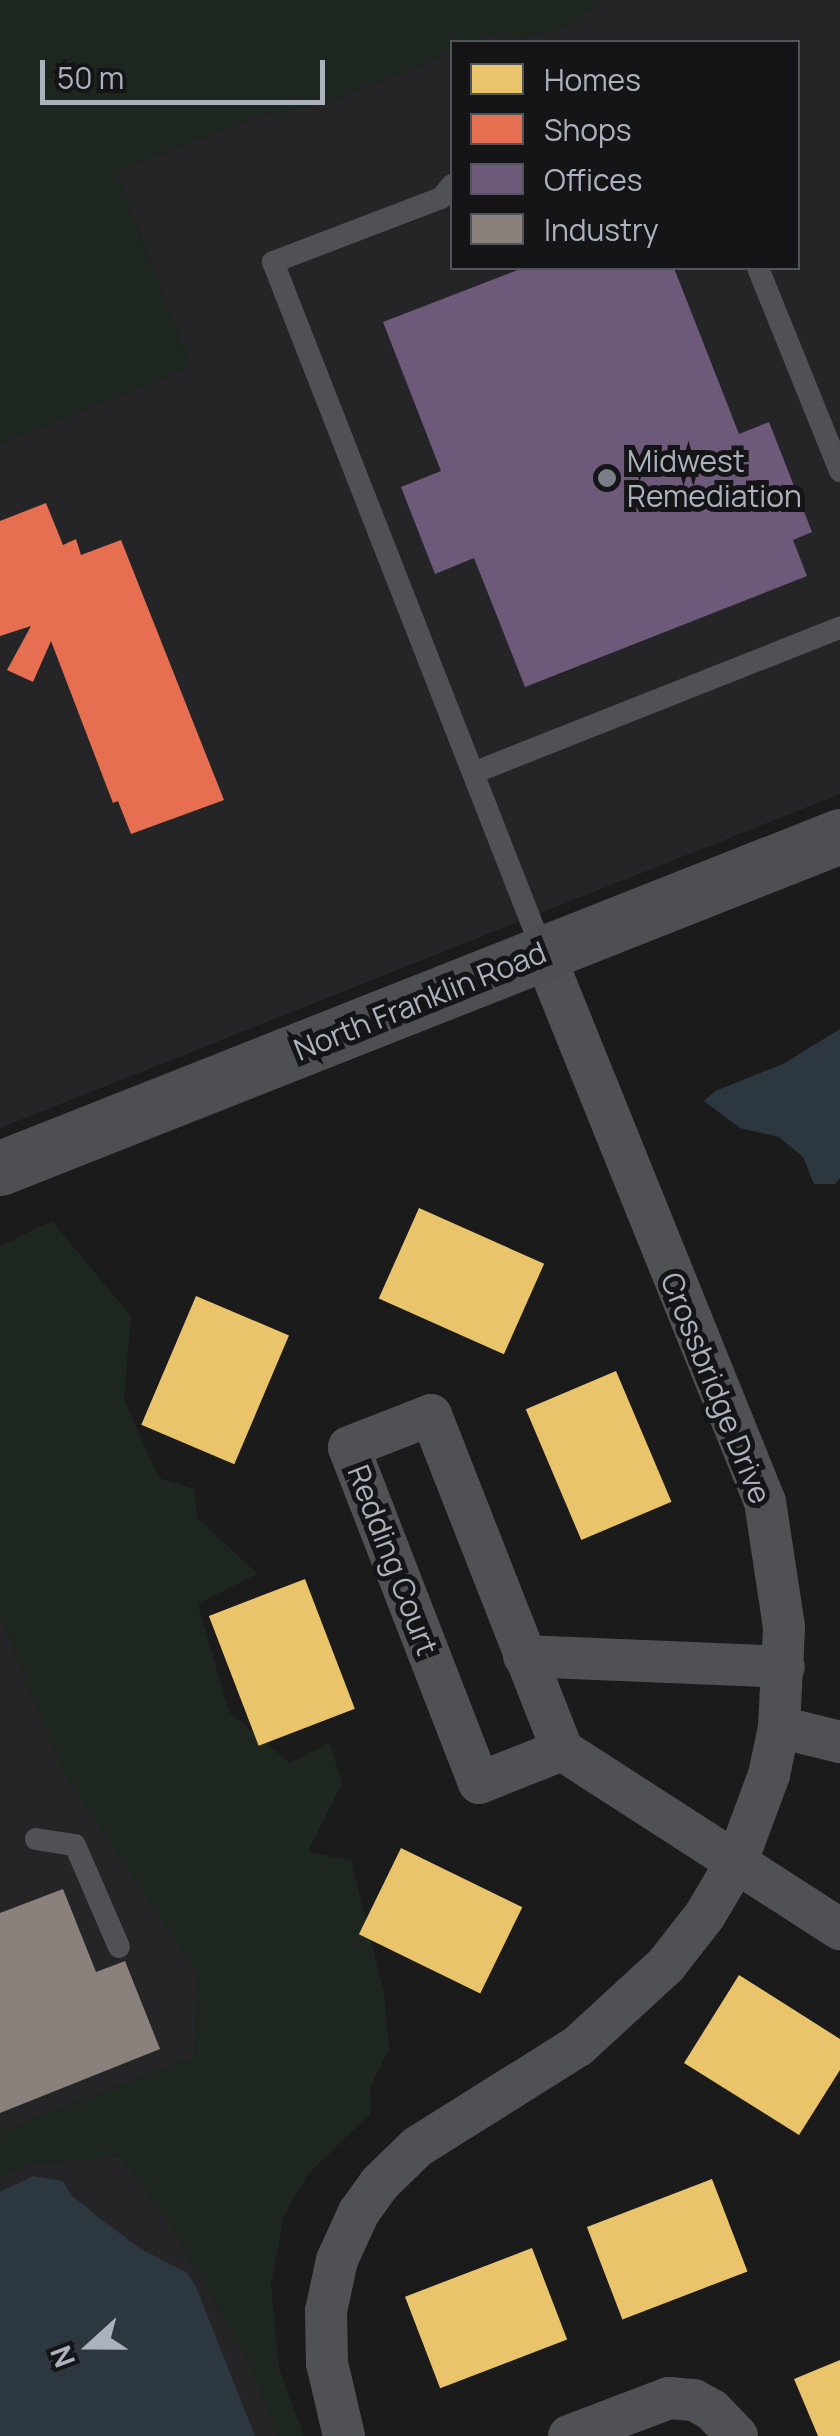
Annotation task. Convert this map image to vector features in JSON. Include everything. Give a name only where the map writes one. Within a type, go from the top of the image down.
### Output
[{"type":"main road","name":"North Franklin Road","points":[[0,1168],[840,836]]},
{"type":"street","name":"Crossbridge Drive","points":[[344,2436],[326,2363],[326,2311],[337,2260],[359,2212],[379,2184],[417,2147],[578,2046],[610,2020],[687,1940],[737,1861],[769,1775],[779,1727],[784,1667],[775,1555],[760,1488],[652,1232],[543,952]]},
{"type":"street","name":"Redding Court","points":[[431,1415],[562,1750],[479,1783],[349,1447],[431,1415]]},
{"type":"street","points":[[524,1656],[784,1667]]},
{"type":"street","points":[[779,1727],[840,1742]]},
{"type":"street","points":[[562,1750],[840,1930]]},
{"type":"street","points":[[569,2436],[668,2398],[703,2404],[737,2436]]},
{"type":"lane","points":[[450,187],[441,198],[273,262],[543,952]]},
{"type":"lane","points":[[759,270],[840,472]]},
{"type":"lane","points":[[473,773],[840,628]]},
{"type":"lane","points":[[36,1838],[75,1845],[118,1947]]},
{"type":"shaded area","points":[[0,0],[602,0],[566,28],[518,39],[491,35],[479,40],[450,40],[450,53],[322,104],[257,117],[116,171],[191,367],[0,444]]},
{"type":"shaded area","points":[[602,0],[840,0],[840,794],[0,1128],[0,444],[191,367],[116,171],[257,117],[322,104],[450,53],[450,270],[800,270],[800,40],[479,40],[490,35],[519,39],[566,28]]},
{"type":"shaded area","points":[[840,1029],[840,1178],[835,1184],[814,1184],[803,1157],[779,1137],[740,1128],[704,1101],[715,1091],[783,1064]]},
{"type":"shaded area","points":[[52,1221],[131,1316],[124,1399],[159,1478],[194,1489],[198,1519],[258,1574],[198,1604],[229,1712],[290,1763],[330,1743],[342,1784],[308,1852],[351,1860],[384,1994],[389,2049],[370,2088],[371,2113],[308,2174],[284,2216],[271,2284],[279,2368],[304,2436],[278,2436],[249,2362],[164,2214],[120,2156],[25,2165],[0,2179],[0,2132],[194,2057],[198,1973],[64,1772],[0,1616],[0,1246]]},
{"type":"shaded area","points":[[0,1616],[64,1772],[198,1973],[194,2057],[0,2132]]},
{"type":"shaded area","points":[[120,2156],[164,2214],[249,2362],[278,2436],[0,2436],[0,2179],[25,2165]]},
{"type":"shaded area","points":[[33,2176],[63,2181],[71,2195],[103,2221],[141,2249],[186,2272],[196,2287],[255,2436],[0,2436],[0,2192]]},
{"type":"building: Homes","points":[[419,1208],[544,1264],[504,1354],[379,1298]]},
{"type":"building: Homes","points":[[196,1296],[289,1335],[234,1464],[141,1425]]},
{"type":"building: Homes","points":[[616,1371],[671,1502],[581,1540],[526,1409]]},
{"type":"building: Homes","points":[[305,1579],[355,1709],[259,1746],[209,1616]]},
{"type":"building: Homes","points":[[401,1848],[522,1907],[480,1993],[359,1934]]},
{"type":"building: Homes","points":[[739,1975],[840,2039],[840,2070],[799,2135],[684,2063]]},
{"type":"building: Homes","points":[[712,2179],[747,2271],[622,2319],[587,2227]]},
{"type":"building: Homes","points":[[532,2248],[567,2339],[440,2388],[405,2297]]},
{"type":"building: Homes","points":[[840,2360],[840,2436],[818,2436],[794,2379]]},
{"type":"building: Shops","points":[[46,503],[63,545],[76,539],[81,555],[121,540],[224,800],[131,834],[118,801],[113,803],[51,641],[33,682],[7,670],[31,626],[0,636],[0,521]]},
{"type":"building: Offices","name":"Midwest Remediation","points":[[518,270],[675,270],[739,434],[769,422],[812,532],[793,540],[807,576],[525,687],[474,558],[435,574],[401,487],[441,471],[383,322]]},
{"type":"building: Industry","points":[[63,1889],[96,1972],[125,1961],[160,2049],[0,2113],[0,1913]]},
{"type":"place","name":"Midwest Remediation","points":[[607,478]]}]
